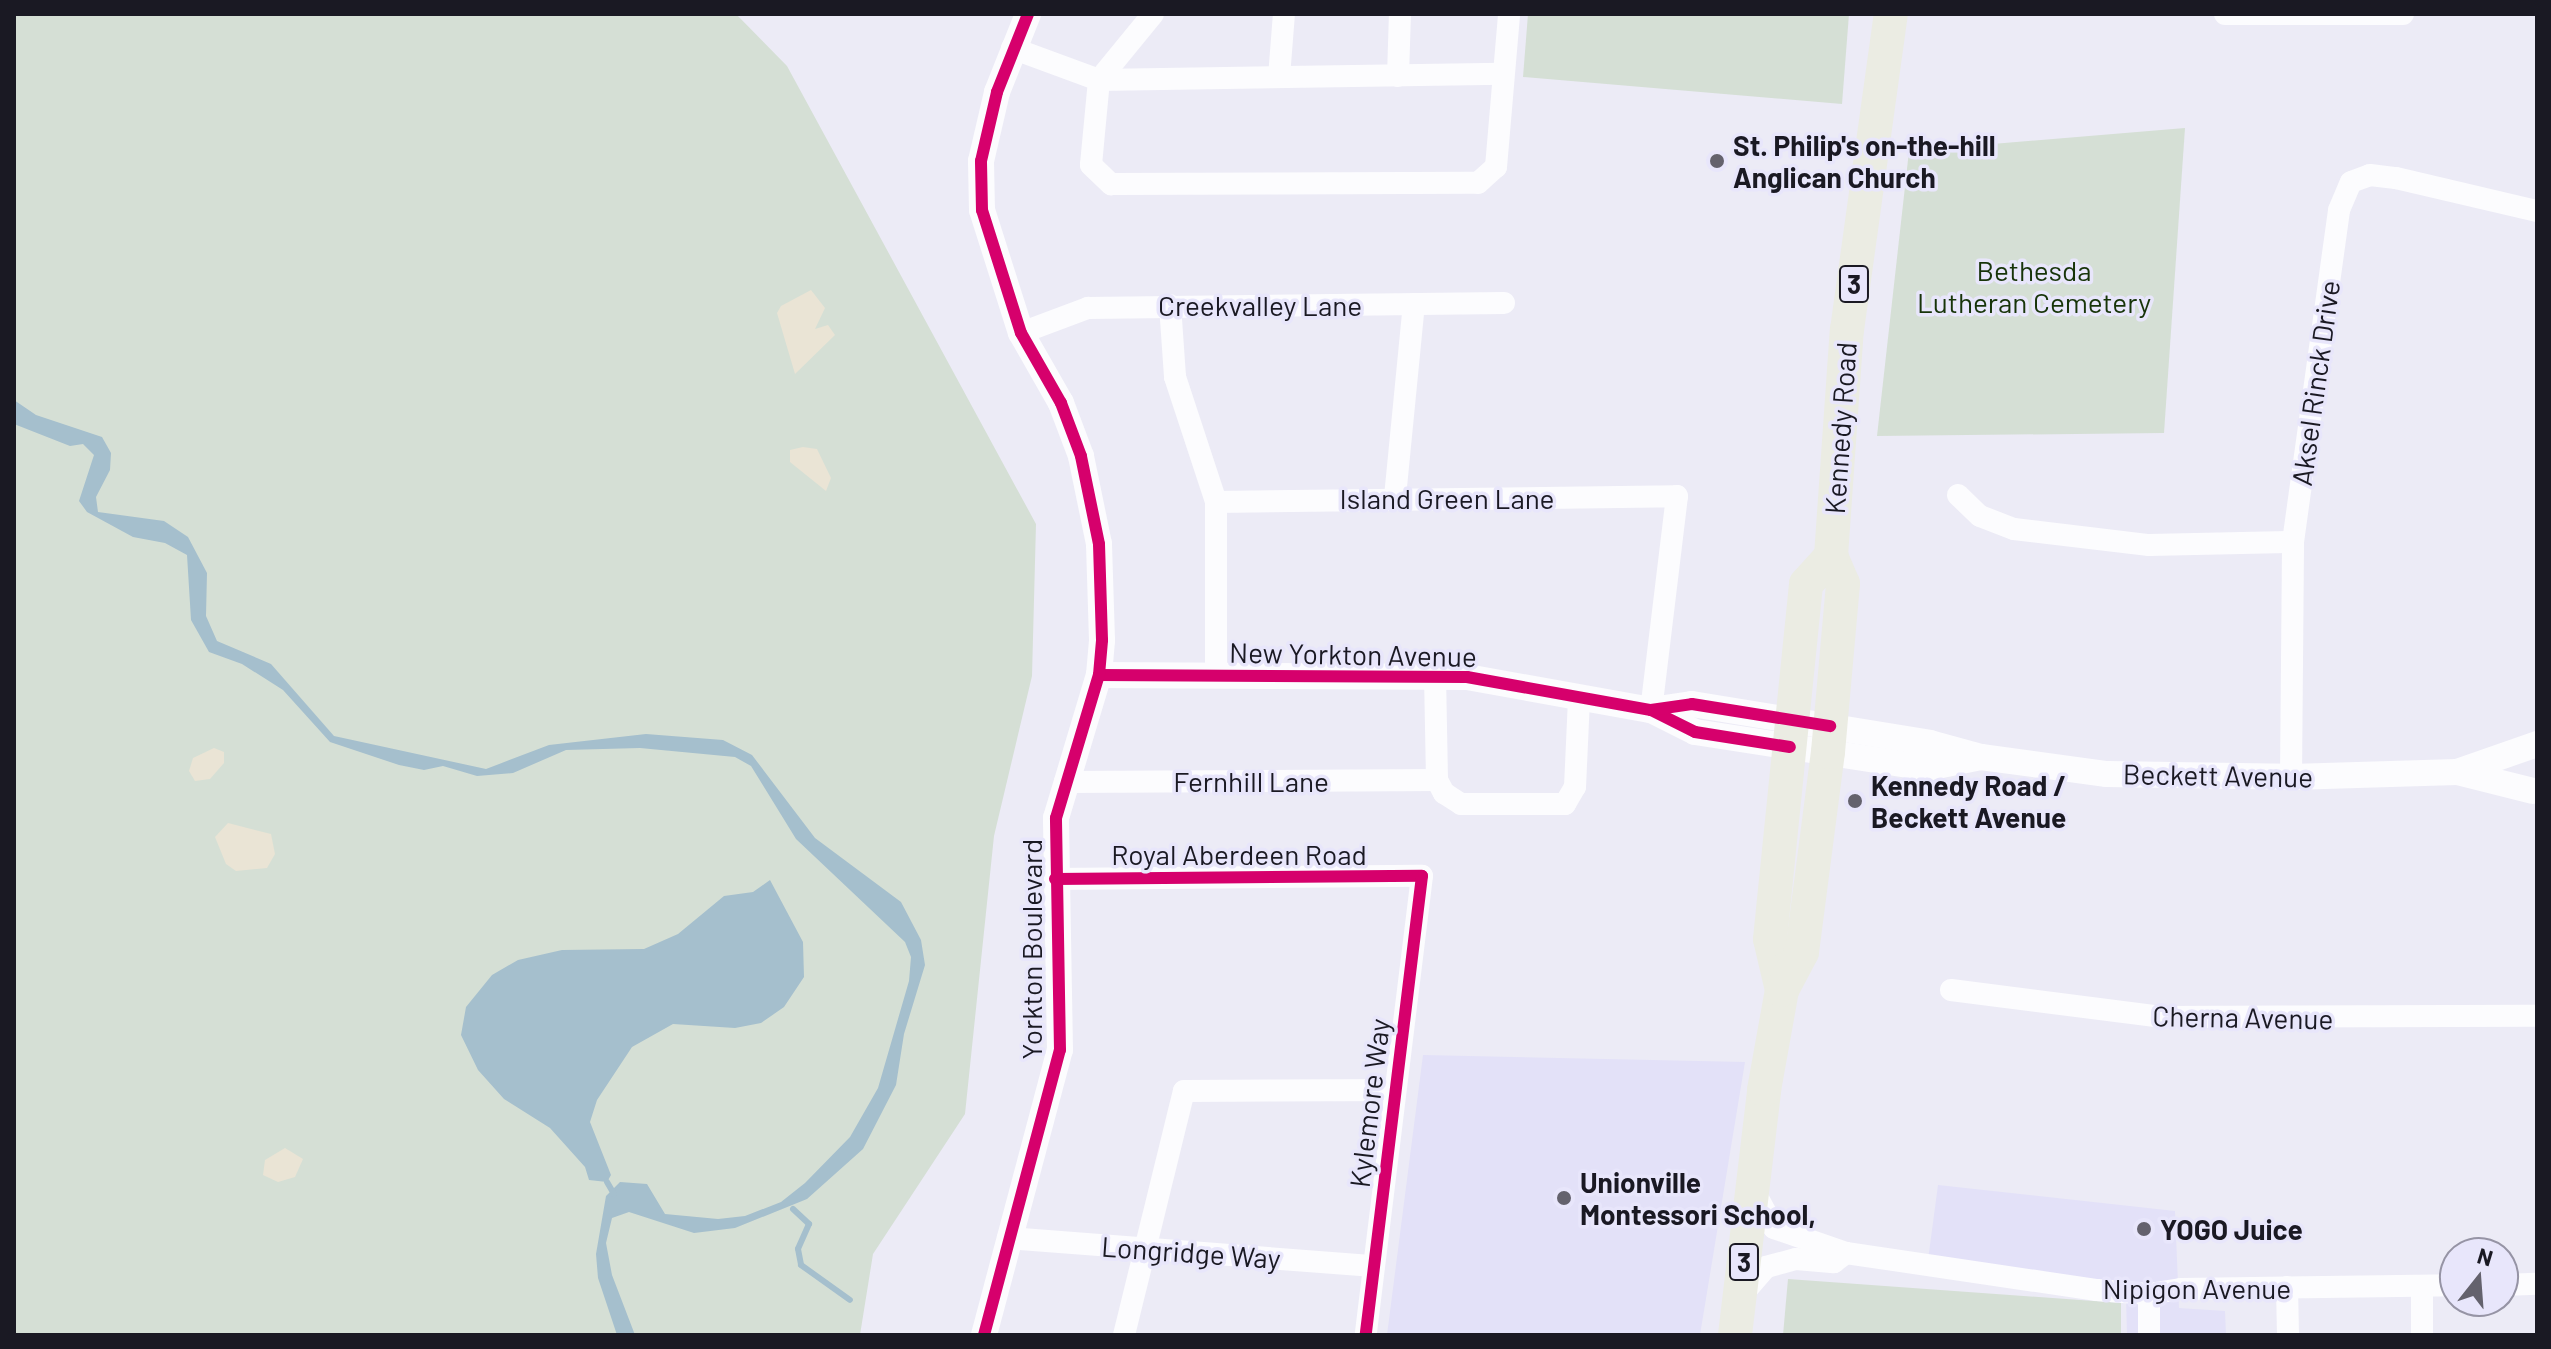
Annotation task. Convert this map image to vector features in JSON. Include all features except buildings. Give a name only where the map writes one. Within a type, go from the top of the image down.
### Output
[{"type":"main road","name":"Kennedy Road","points":[[1735,1335],[1782,990],[1802,952],[1829,739],[1843,584],[1831,556],[1847,330],[1891,14]]},
{"type":"main road","name":"Kennedy Road","points":[[1782,990],[1770,939],[1806,584],[1831,556]]},
{"type":"street","name":"Yorkton Boulevard","points":[[984,1335],[1060,1050],[1056,818],[1099,675],[1102,575],[1088,484],[1061,403],[1021,333],[982,210],[981,161],[1012,48],[1028,14]]},
{"type":"street","points":[[1153,14],[1099,80],[1091,165],[1111,184],[1478,183],[1496,167],[1509,14]]},
{"type":"street","points":[[1279,77],[1284,14]]},
{"type":"street","points":[[1398,76],[1400,14]]},
{"type":"street","points":[[2225,14],[2403,14]]},
{"type":"street","points":[[1012,48],[1099,80],[1503,74]]},
{"type":"street","name":"Aksel Rinck Drive","points":[[2291,777],[2293,542],[2339,210],[2351,182],[2370,175],[2396,178],[2537,211]]},
{"type":"street","name":"Creekvalley Lane","points":[[1021,333],[1088,308],[1504,303]]},
{"type":"street","points":[[1395,497],[1414,304]]},
{"type":"street","points":[[1170,305],[1175,377],[1216,502],[1216,675]]},
{"type":"street","points":[[1958,495],[1980,516],[2014,529],[2149,545],[2293,542]]},
{"type":"street","name":"Island Green Lane","points":[[1216,502],[1395,497],[1677,496],[1651,710]]},
{"type":"street","name":"New Yorkton Avenue","points":[[1099,675],[1435,675],[1651,710],[1692,704],[1791,733],[1829,739]]},
{"type":"street","points":[[1435,675],[1437,780],[1444,793],[1461,804],[1565,804],[1575,787],[1579,698]]},
{"type":"street","name":"Beckett Avenue","points":[[1829,739],[1927,768],[1981,757],[2107,774],[2291,777],[2457,772],[2537,745]]},
{"type":"street","points":[[2535,794],[2528,765],[2537,745]]},
{"type":"street","name":"Beckett Avenue","points":[[2457,772],[2535,794]]},
{"type":"street","name":"Fernhill Lane","points":[[1065,782],[1437,780]]},
{"type":"street","name":"Royal Aberdeen Road","points":[[1055,879],[1422,876]]},
{"type":"street","name":"Kylemore Way","points":[[1366,1335],[1422,876]]},
{"type":"street","name":"Cherna Avenue","points":[[1951,990],[2161,1017],[2537,1016]]},
{"type":"street","name":"Kylemore Way","points":[[1124,1335],[1184,1091],[1395,1090]]},
{"type":"street","name":"Nipigon Avenue","points":[[1753,1189],[1774,1228],[1846,1253],[2149,1294],[2287,1287],[2439,1285]]},
{"type":"street","name":"Longridge Way","points":[[1008,1238],[1374,1266]]},
{"type":"street","name":"Nipigon Avenue","points":[[1740,1298],[1766,1267],[1796,1259],[1834,1262],[1846,1253]]},
{"type":"street","points":[[2422,1286],[2422,1335]]},
{"type":"street","points":[[2287,1287],[2288,1335]]},
{"type":"street","points":[[2149,1294],[2149,1335]]},
{"type":"shaded area","points":[[14,400],[36,415],[102,437],[111,453],[110,470],[96,497],[98,512],[164,521],[188,537],[207,573],[206,616],[217,641],[271,664],[334,736],[486,769],[549,745],[646,734],[723,740],[752,755],[815,838],[901,902],[921,940],[925,965],[904,1034],[896,1085],[863,1149],[807,1199],[735,1228],[694,1233],[629,1212],[612,1218],[606,1243],[612,1275],[635,1335],[617,1335],[598,1278],[596,1254],[606,1196],[620,1182],[647,1184],[665,1214],[718,1219],[745,1216],[781,1202],[805,1183],[850,1137],[878,1088],[909,981],[911,957],[905,942],[796,839],[751,766],[735,757],[640,748],[566,750],[513,773],[477,776],[443,766],[424,770],[399,765],[330,742],[283,690],[242,664],[209,652],[191,620],[187,555],[165,543],[133,537],[87,512],[79,501],[94,455],[83,444],[70,446],[14,424]]},
{"type":"shaded area","points":[[770,880],[803,942],[804,977],[784,1007],[761,1023],[735,1028],[673,1024],[632,1047],[597,1100],[590,1122],[611,1175],[607,1182],[589,1180],[585,1167],[550,1128],[504,1099],[478,1070],[461,1035],[466,1007],[492,975],[518,960],[562,950],[644,949],[678,934],[724,896],[753,892]]},
{"type":"shaded area","name":"Unionville Montessori School,","points":[[1423,1055],[1745,1062],[1700,1335],[1387,1335]]},
{"type":"shaded area","points":[[1938,1185],[2175,1211],[2179,1308],[2225,1311],[2226,1335],[2127,1335],[2126,1298],[1926,1275]]},
{"type":"green space","points":[[14,14],[736,14],[787,66],[1036,524],[1032,676],[994,836],[965,1114],[873,1254],[860,1335],[14,1335]]},
{"type":"green space","points":[[1528,14],[1849,14],[1842,104],[1523,77]]},
{"type":"green space","name":"Bethesda Lutheran Cemetery","points":[[2185,128],[2164,433],[1877,436],[1909,151]]},
{"type":"green space","points":[[1788,1279],[2121,1303],[2121,1335],[1783,1335]]},
{"type":"sand","points":[[811,290],[825,308],[815,329],[828,325],[835,335],[795,374],[777,313],[781,306]]},
{"type":"sand","points":[[803,447],[817,449],[831,478],[826,491],[790,462],[790,450]]},
{"type":"sand","points":[[214,748],[224,752],[224,763],[210,779],[195,781],[189,771],[193,758]]},
{"type":"sand","points":[[228,823],[271,834],[275,854],[267,868],[236,871],[226,864],[215,837]]},
{"type":"sand","points":[[285,1148],[303,1159],[295,1177],[278,1182],[263,1175],[265,1160]]},
{"type":"waterway","points":[[607,1182],[614,1194]]},
{"type":"waterway","points":[[793,1209],[809,1224],[798,1249],[801,1265],[850,1300]]},
{"type":"cycle path","points":[[984,1335],[1060,1050],[1056,818],[1099,675],[1102,640],[1099,544],[1081,456],[1061,403],[1021,333],[982,210],[981,161],[997,92],[1028,14]]},
{"type":"cycle path","points":[[1099,675],[1467,677],[1651,710],[1695,732],[1790,747]]},
{"type":"cycle path","points":[[1651,710],[1692,704],[1830,726]]},
{"type":"cycle path","points":[[1055,879],[1422,876],[1366,1335]]},
{"type":"place","name":"St. Philip's on-the-hill Anglican Church","points":[[1717,161]]},
{"type":"place","name":"Kennedy Road / Beckett Avenue","points":[[1855,801]]},
{"type":"place","name":"Unionville Montessori School,","points":[[1564,1198]]},
{"type":"place","name":"YOGO Juice","points":[[2144,1229]]}]
